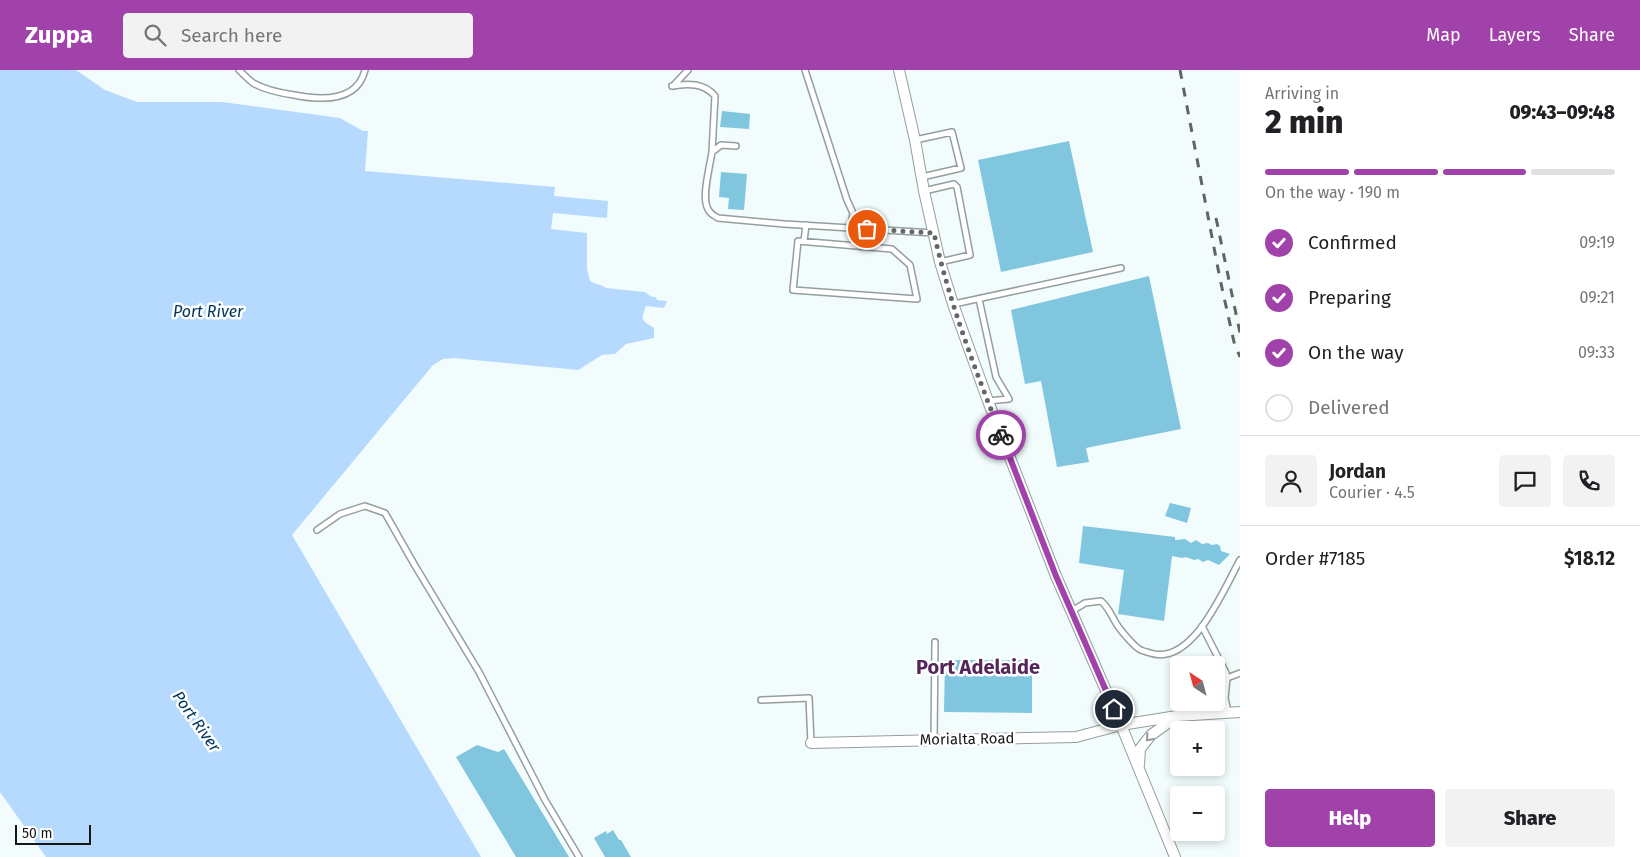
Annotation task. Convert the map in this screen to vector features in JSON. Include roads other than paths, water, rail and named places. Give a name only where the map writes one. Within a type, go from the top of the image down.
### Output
[{"type":"street","points":[[899,70],[940,262],[953,304],[988,402],[1056,576],[1176,857]]},
{"type":"street","name":"Morialta Road","points":[[811,743],[1076,737],[1121,725],[1177,716],[1228,712],[1240,714]]},
{"type":"street","points":[[1139,770],[1140,749],[1151,735],[1177,716]]},
{"type":"lane","points":[[239,70],[254,83],[277,92],[314,99],[343,95],[354,89],[365,70]]},
{"type":"lane","points":[[688,70],[672,86],[683,84],[700,85],[710,90],[715,96],[712,152],[705,201],[707,209],[712,215],[718,218],[934,233]]},
{"type":"lane","points":[[805,70],[847,200],[853,213],[851,228]]},
{"type":"lane","points":[[915,140],[952,132],[961,168],[922,177]]},
{"type":"lane","points":[[712,152],[721,145],[736,146]]},
{"type":"lane","points":[[924,191],[954,184],[957,187],[970,255],[940,262]]},
{"type":"lane","points":[[804,242],[806,225]]},
{"type":"lane","points":[[798,241],[804,242],[892,249],[910,266],[917,299],[793,290],[798,241]]},
{"type":"lane","points":[[953,304],[1121,268]]},
{"type":"lane","points":[[979,299],[996,377],[1009,399],[988,402]]},
{"type":"lane","points":[[317,530],[340,514],[365,506],[385,513],[479,672],[545,800],[580,857]]},
{"type":"lane","points":[[1071,611],[1085,603],[1101,601],[1108,607],[1116,624],[1139,649],[1158,655],[1172,652],[1191,640],[1202,626],[1221,598],[1240,560]]},
{"type":"lane","points":[[1202,626],[1227,678],[1225,698],[1228,712]]},
{"type":"lane","points":[[934,740],[935,642]]},
{"type":"lane","points":[[1227,678],[1240,673]]},
{"type":"lane","points":[[761,700],[809,698],[811,743]]},
{"type":"water","name":"Port River","points":[[0,70],[76,70],[105,90],[137,102],[222,102],[340,118],[363,131],[368,131],[365,171],[555,187],[554,196],[608,201],[607,218],[553,213],[551,229],[587,233],[587,269],[590,281],[606,288],[645,292],[652,297],[656,297],[657,300],[667,301],[664,308],[646,306],[644,311],[643,320],[654,328],[654,338],[626,344],[615,354],[602,355],[578,370],[454,358],[443,359],[433,365],[292,535],[481,857],[46,857],[0,792]]},
{"type":"railway","points":[[1180,70],[1220,279],[1234,342],[1240,357]]},
{"type":"railway","points":[[1216,218],[1240,333]]},
{"type":"district","name":"Port Adelaide","points":[[978,667]]}]
